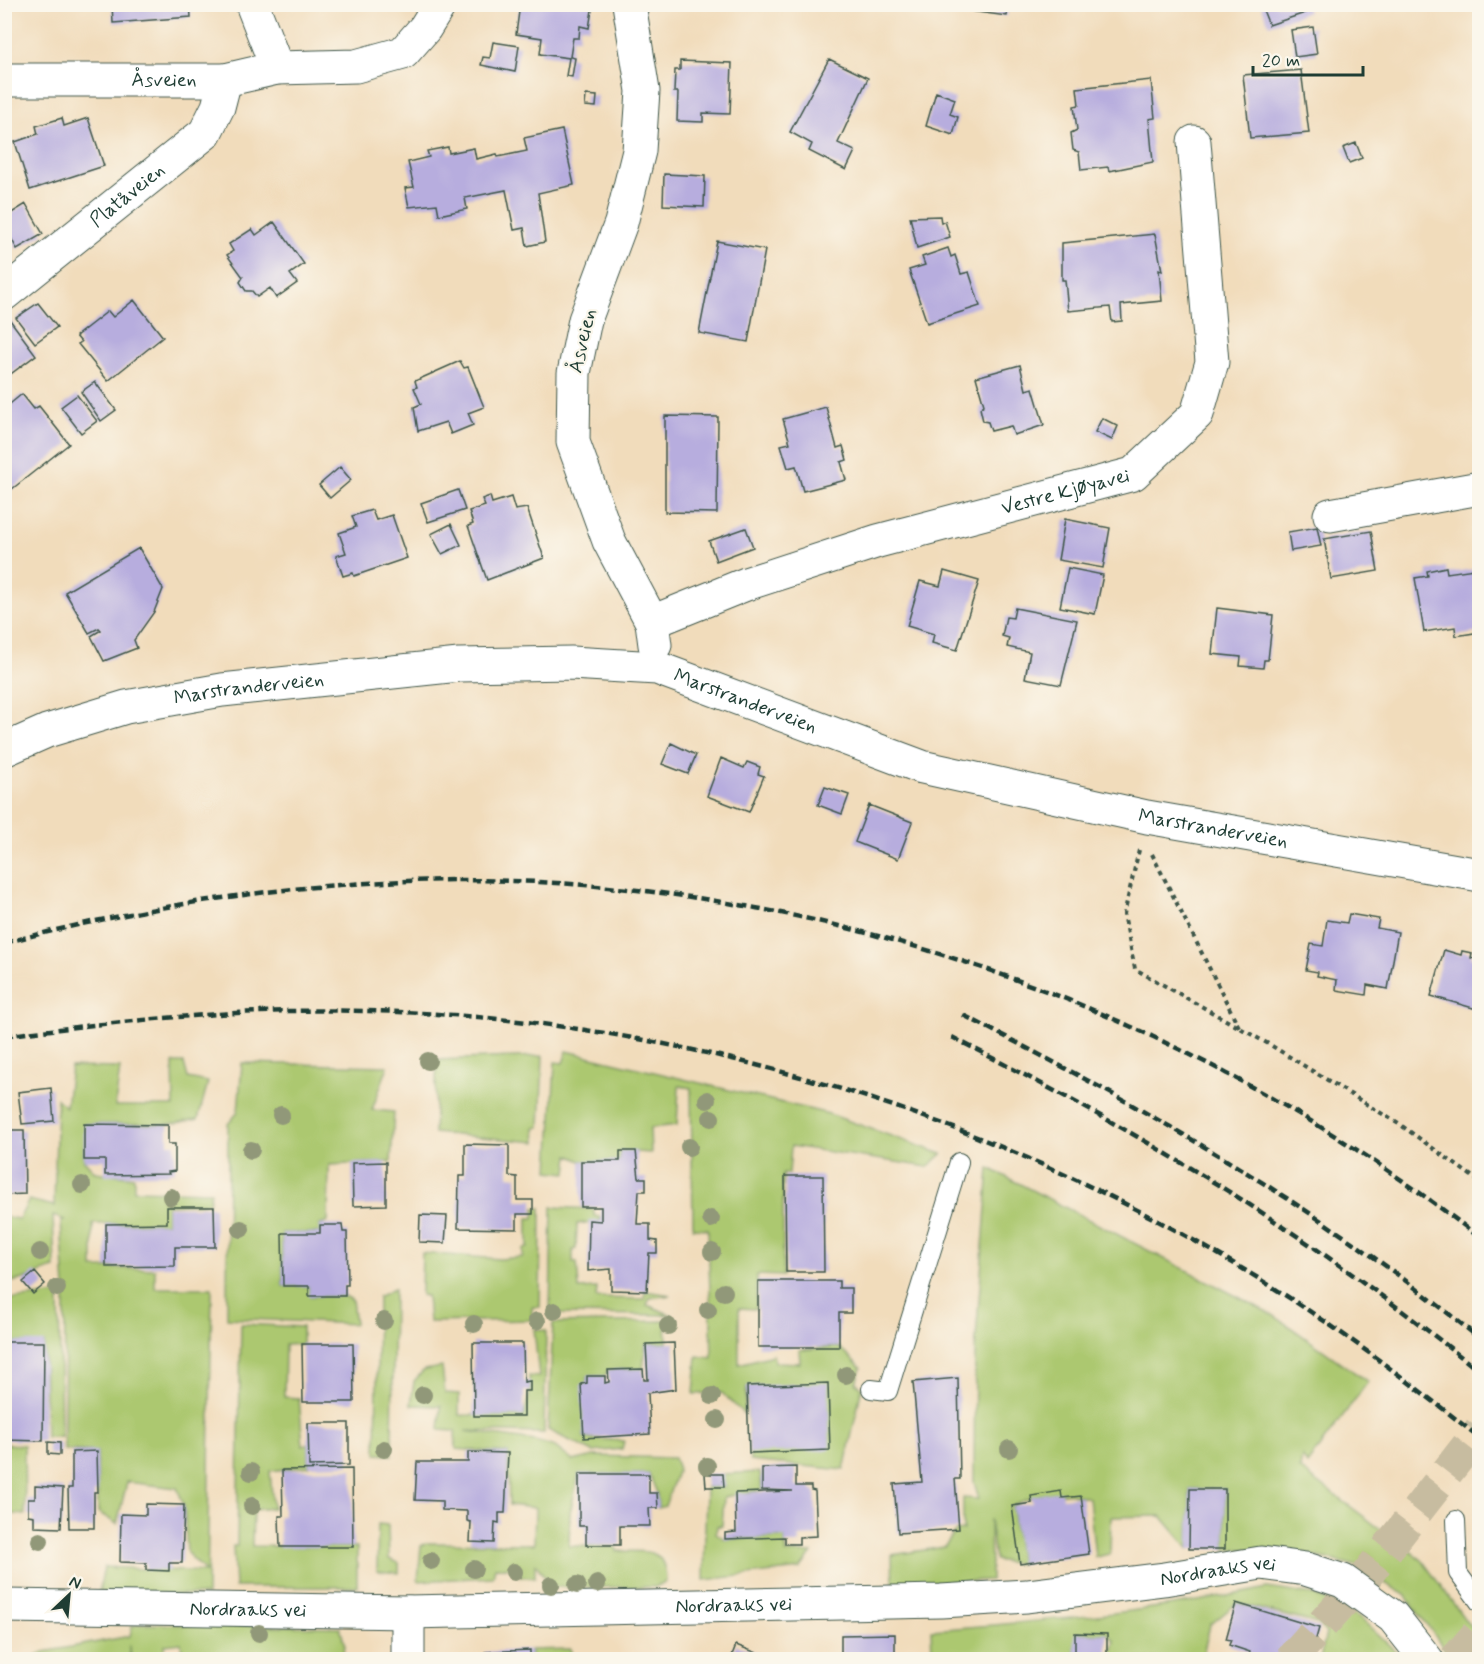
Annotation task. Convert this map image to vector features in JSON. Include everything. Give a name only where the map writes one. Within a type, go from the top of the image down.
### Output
[{"type":"street","points":[[252,4],[277,68]]},
{"type":"street","name":"Åsveien","points":[[4,80],[225,80],[277,68],[357,66],[403,53],[425,28],[440,4]]},
{"type":"street","name":"Åsveien","points":[[629,4],[642,91],[639,151],[621,224],[585,320],[574,373],[573,442],[609,541],[652,622],[657,668]]},
{"type":"street","name":"Platåveien","points":[[4,294],[205,133],[218,107],[225,80]]},
{"type":"street","name":"Vestre Kjøyavei","points":[[652,622],[746,584],[878,541],[1133,474],[1197,414],[1212,362],[1194,142]]},
{"type":"street","points":[[1330,515],[1479,488]]},
{"type":"street","name":"Marstranderveien","points":[[4,750],[47,731],[126,707],[222,690],[459,665],[570,663],[657,668],[922,767],[1145,826],[1479,875]]},
{"type":"street","name":"Nordraaks vei","points":[[4,1606],[408,1612],[952,1601],[1062,1592],[1164,1579],[1261,1563],[1306,1569],[1343,1581],[1393,1617],[1428,1659]]},
{"type":"street","points":[[408,1612],[408,1659]]},
{"type":"lane","points":[[871,1389],[888,1391],[959,1162]]},
{"type":"lane","points":[[1456,1520],[1458,1573],[1479,1604]]},
{"type":"path","points":[[1145,826],[1124,914],[1135,969],[1239,1028],[1402,1126],[1479,1182]]},
{"type":"path","points":[[1145,826],[1239,1028]]},
{"type":"green space","points":[[567,1051],[829,1114],[942,1154],[928,1167],[791,1146],[789,1174],[783,1174],[783,1276],[757,1275],[756,1309],[739,1308],[739,1364],[773,1355],[775,1362],[800,1363],[799,1350],[839,1347],[861,1368],[856,1383],[862,1387],[844,1470],[750,1461],[747,1386],[744,1414],[722,1393],[694,1394],[697,1356],[712,1358],[708,1229],[693,1228],[691,1088],[679,1086],[677,1125],[650,1128],[651,1153],[620,1151],[620,1161],[581,1161],[569,1155],[567,1173],[549,1171],[555,1062],[563,1063]]},
{"type":"green space","points":[[543,1056],[540,1127],[535,1128],[536,1142],[434,1133],[437,1060]]},
{"type":"green space","points":[[173,1063],[184,1063],[188,1078],[208,1082],[198,1119],[170,1124],[85,1124],[84,1160],[95,1172],[134,1177],[134,1190],[211,1192],[209,1203],[167,1205],[167,1223],[93,1224],[93,1268],[155,1269],[155,1288],[212,1288],[207,1595],[99,1592],[104,1567],[206,1572],[187,1553],[184,1505],[177,1488],[127,1482],[117,1524],[98,1512],[97,1452],[64,1450],[65,1289],[61,1220],[65,1220],[53,1216],[55,1268],[19,1281],[5,1283],[4,1217],[19,1219],[29,1200],[54,1206],[57,1099],[66,1107],[71,1067],[120,1068],[115,1106],[174,1106]]},
{"type":"green space","points":[[242,1063],[388,1066],[372,1110],[394,1112],[391,1162],[329,1165],[328,1222],[320,1225],[320,1233],[282,1233],[283,1286],[309,1286],[310,1296],[345,1296],[352,1300],[355,1324],[227,1318],[228,1124],[238,1112]]},
{"type":"green space","points":[[989,1168],[1273,1315],[1368,1382],[1307,1464],[1302,1457],[1300,1469],[1422,1560],[1479,1639],[1479,1659],[1452,1659],[1405,1595],[1357,1566],[1289,1550],[1225,1549],[1225,1489],[1190,1489],[1189,1549],[1161,1516],[1111,1517],[1110,1554],[1095,1557],[1089,1498],[1069,1493],[1050,1493],[1012,1506],[1020,1564],[995,1560],[990,1519],[991,1580],[893,1584],[892,1555],[944,1547],[956,1531],[963,1530],[963,1498],[979,1499],[974,1482],[975,1351]]},
{"type":"green space","points":[[552,1207],[594,1209],[594,1216],[599,1217],[601,1221],[577,1224],[573,1263],[577,1262],[579,1289],[597,1288],[596,1298],[644,1299],[645,1291],[671,1295],[650,1298],[647,1305],[672,1315],[550,1314]]},
{"type":"green space","points":[[535,1208],[541,1208],[540,1307],[532,1307],[532,1320],[429,1322],[427,1296],[421,1295],[422,1253],[500,1259],[523,1257],[523,1249],[528,1248],[528,1218],[534,1218]]},
{"type":"green space","points":[[394,1289],[392,1455],[376,1454],[378,1297]]},
{"type":"green space","points":[[59,1294],[61,1437],[46,1437],[44,1343],[5,1342],[4,1300]]},
{"type":"green space","points":[[666,1321],[667,1343],[646,1344],[643,1369],[608,1370],[605,1376],[587,1376],[584,1438],[624,1441],[622,1449],[593,1452],[548,1430],[553,1323]]},
{"type":"green space","points":[[241,1324],[302,1327],[302,1344],[285,1345],[284,1397],[299,1398],[303,1446],[309,1444],[309,1466],[270,1471],[273,1508],[253,1510],[252,1546],[357,1547],[357,1587],[235,1587],[233,1546],[237,1546]]},
{"type":"green space","points":[[534,1329],[546,1331],[544,1433],[465,1431],[535,1441],[555,1447],[573,1461],[594,1456],[674,1458],[678,1469],[665,1506],[658,1508],[657,1493],[649,1474],[579,1474],[570,1512],[569,1546],[616,1547],[617,1551],[652,1553],[662,1562],[666,1582],[655,1587],[547,1587],[549,1583],[535,1563],[535,1577],[520,1577],[520,1568],[495,1567],[493,1577],[418,1581],[421,1546],[426,1543],[534,1544],[535,1508],[509,1505],[508,1453],[456,1449],[455,1431],[439,1430],[441,1406],[411,1405],[414,1381],[424,1370],[442,1367],[445,1393],[459,1394],[459,1415],[524,1416],[530,1391],[529,1376],[539,1377]]},
{"type":"green space","points":[[4,1444],[24,1445],[25,1515],[5,1513]]},
{"type":"green space","points":[[760,1472],[762,1490],[724,1497],[722,1526],[717,1526],[716,1533],[725,1539],[785,1537],[786,1553],[812,1553],[800,1569],[704,1580],[706,1487],[724,1487],[723,1474]]},
{"type":"green space","points":[[378,1524],[388,1525],[389,1559],[399,1563],[399,1573],[377,1571]]},
{"type":"green space","points":[[1267,1588],[1314,1595],[1359,1617],[1404,1659],[1320,1659],[1326,1633],[1318,1624],[1237,1603],[1210,1625],[1202,1659],[1110,1659],[1115,1641],[1108,1634],[1076,1633],[1075,1659],[911,1660],[932,1652],[931,1630],[1142,1609]]},
{"type":"green space","points":[[146,1624],[340,1627],[345,1646],[343,1654],[183,1660],[181,1643],[165,1645],[165,1659],[132,1660],[129,1645],[129,1659],[27,1660],[44,1652],[130,1636],[132,1626]]},
{"type":"green space","points":[[571,1649],[571,1659],[532,1659],[530,1650]]},
{"type":"building","points":[[112,4],[190,4],[191,17],[113,23]]},
{"type":"building","points":[[520,4],[593,4],[589,28],[580,26],[579,38],[573,38],[570,57],[575,58],[572,77],[566,76],[569,58],[540,54],[542,38],[516,34]]},
{"type":"building","points":[[955,4],[1009,4],[1007,16],[970,11],[970,8]]},
{"type":"building","points":[[1261,5],[1305,5],[1308,12],[1269,25]]},
{"type":"building","points":[[1313,27],[1317,54],[1295,57],[1291,30]]},
{"type":"building","points":[[493,42],[519,46],[515,72],[481,65],[483,57],[490,58]]},
{"type":"building","points":[[829,59],[868,78],[838,143],[855,151],[846,170],[809,151],[812,144],[790,132]]},
{"type":"building","points":[[680,61],[732,63],[730,114],[703,113],[703,122],[677,121],[678,92],[674,92],[675,70],[680,70]]},
{"type":"building","points":[[1301,70],[1309,133],[1250,138],[1243,75]]},
{"type":"building","points":[[1151,80],[1155,118],[1149,119],[1153,162],[1109,171],[1108,167],[1081,170],[1079,152],[1073,150],[1071,133],[1077,130],[1074,106],[1079,105],[1077,88]]},
{"type":"building","points":[[936,92],[955,99],[950,114],[958,117],[953,135],[926,126]]},
{"type":"building","points":[[586,95],[597,96],[596,107],[585,106]]},
{"type":"building","points":[[62,118],[64,126],[88,118],[104,166],[30,190],[15,142],[38,134],[36,126]]},
{"type":"building","points":[[562,130],[574,185],[538,193],[545,242],[527,246],[524,228],[514,230],[506,190],[465,198],[467,209],[439,215],[437,204],[409,207],[405,188],[414,187],[408,162],[429,157],[427,151],[448,147],[449,153],[474,148],[476,159],[497,154],[498,157],[527,151],[524,138]]},
{"type":"building","points":[[1356,143],[1362,158],[1349,163],[1343,148]]},
{"type":"building","points":[[664,174],[705,176],[704,207],[663,205]]},
{"type":"building","points":[[26,204],[43,234],[17,249],[5,227],[5,217]]},
{"type":"building","points":[[940,216],[941,223],[945,221],[950,237],[917,248],[910,217]]},
{"type":"building","points":[[274,222],[304,264],[290,274],[297,283],[276,298],[270,288],[257,297],[252,291],[246,291],[240,282],[243,277],[227,255],[233,251],[229,244],[252,229],[256,235]]},
{"type":"building","points":[[1155,234],[1162,271],[1159,270],[1162,301],[1121,305],[1122,321],[1112,322],[1110,307],[1068,311],[1065,280],[1062,280],[1062,243]]},
{"type":"building","points":[[717,241],[765,250],[748,342],[699,333]]},
{"type":"building","points":[[948,248],[951,257],[955,255],[961,274],[969,272],[980,306],[927,323],[909,270],[925,265],[922,257]]},
{"type":"building","points":[[134,300],[163,337],[108,381],[78,344],[81,342],[76,336],[108,311],[113,317]]},
{"type":"building","points":[[38,303],[57,327],[35,343],[16,318]]},
{"type":"building","points":[[10,320],[36,355],[4,379],[4,324]]},
{"type":"building","points":[[460,361],[464,368],[468,367],[484,407],[468,413],[473,425],[451,434],[446,422],[418,431],[414,407],[421,404],[414,388],[417,387],[415,381]]},
{"type":"building","points":[[1020,365],[1026,390],[1033,388],[1044,425],[1014,435],[1011,426],[991,431],[988,422],[983,421],[980,408],[984,405],[976,377]]},
{"type":"building","points":[[95,382],[116,410],[101,421],[81,392]]},
{"type":"building","points":[[22,394],[34,409],[39,406],[69,444],[7,493],[5,490],[5,408]]},
{"type":"building","points":[[77,395],[97,421],[81,433],[61,407]]},
{"type":"building","points":[[826,407],[837,448],[843,446],[847,460],[841,462],[846,480],[803,491],[796,466],[788,468],[781,445],[790,443],[783,419]]},
{"type":"building","points":[[665,416],[718,417],[717,513],[665,512]]},
{"type":"building","points":[[1102,418],[1118,426],[1112,440],[1095,432]]},
{"type":"building","points":[[340,467],[351,480],[330,498],[319,485]]},
{"type":"building","points":[[458,490],[465,510],[428,522],[421,503]]},
{"type":"building","points":[[490,496],[492,503],[511,497],[515,510],[527,508],[544,558],[487,580],[468,526],[473,524],[469,511],[485,506],[482,499]]},
{"type":"building","points":[[372,510],[376,520],[392,515],[407,558],[354,576],[353,573],[343,576],[336,556],[346,553],[339,533],[356,527],[352,516]]},
{"type":"building","points":[[1065,519],[1110,528],[1103,568],[1058,560]]},
{"type":"building","points":[[451,524],[461,545],[442,554],[431,534]]},
{"type":"building","points":[[1317,527],[1321,546],[1291,551],[1288,532]]},
{"type":"building","points":[[746,528],[753,547],[716,561],[709,541]]},
{"type":"building","points":[[1371,531],[1378,571],[1331,579],[1324,539]]},
{"type":"building","points":[[139,548],[163,589],[154,612],[134,640],[137,648],[104,661],[91,636],[101,630],[99,628],[89,633],[65,592]]},
{"type":"building","points":[[1446,567],[1447,573],[1474,569],[1480,604],[1480,632],[1456,636],[1455,627],[1424,632],[1415,578],[1428,576],[1427,571]]},
{"type":"building","points":[[1068,568],[1103,575],[1095,614],[1060,607]]},
{"type":"building","points":[[944,571],[979,581],[957,650],[932,643],[934,634],[907,626],[920,581],[940,586]]},
{"type":"building","points":[[1015,608],[1077,620],[1061,685],[1025,678],[1030,652],[1007,647],[1009,638],[1002,636],[1006,617],[1013,618]]},
{"type":"building","points":[[1217,608],[1273,615],[1268,660],[1264,660],[1263,668],[1240,666],[1241,657],[1212,654]]},
{"type":"building","points":[[671,743],[696,755],[688,774],[662,764]]},
{"type":"building","points":[[721,758],[744,768],[747,762],[760,767],[758,774],[764,776],[749,812],[707,796]]},
{"type":"building","points":[[825,787],[849,795],[842,814],[818,805]]},
{"type":"building","points":[[869,805],[912,822],[898,859],[855,842]]},
{"type":"building","points":[[1349,914],[1379,919],[1377,928],[1398,932],[1388,989],[1367,985],[1366,995],[1336,990],[1337,980],[1317,976],[1318,972],[1306,970],[1311,944],[1323,946],[1327,920],[1347,923]]},
{"type":"building","points":[[1444,950],[1461,955],[1462,951],[1472,953],[1471,958],[1480,960],[1480,1010],[1431,996]]},
{"type":"building","points":[[51,1088],[54,1121],[22,1124],[18,1092]]},
{"type":"building","points":[[84,1124],[168,1125],[168,1144],[175,1144],[175,1171],[168,1172],[169,1174],[105,1175],[105,1160],[84,1160]]},
{"type":"building","points":[[4,1130],[24,1130],[25,1194],[4,1195]]},
{"type":"building","points":[[465,1144],[509,1145],[509,1176],[517,1177],[517,1200],[533,1200],[533,1214],[517,1214],[517,1229],[458,1228],[459,1176],[465,1176]]},
{"type":"building","points":[[620,1151],[636,1151],[639,1178],[646,1178],[646,1191],[639,1191],[637,1224],[650,1224],[650,1240],[657,1241],[657,1253],[649,1253],[647,1291],[611,1290],[611,1269],[588,1271],[589,1220],[601,1221],[601,1207],[581,1207],[581,1161],[620,1161]]},
{"type":"building","points":[[386,1162],[386,1205],[353,1206],[352,1163]]},
{"type":"building","points":[[785,1176],[823,1176],[824,1272],[786,1272]]},
{"type":"building","points":[[167,1207],[214,1207],[215,1247],[175,1247],[175,1266],[106,1267],[106,1224],[167,1223]]},
{"type":"building","points":[[420,1215],[447,1216],[445,1243],[419,1242]]},
{"type":"building","points":[[320,1225],[342,1225],[343,1232],[347,1232],[348,1285],[345,1285],[345,1296],[309,1296],[309,1286],[283,1286],[282,1233],[320,1233]]},
{"type":"building","points":[[35,1272],[45,1284],[33,1294],[23,1282]]},
{"type":"building","points":[[758,1281],[839,1281],[839,1288],[851,1288],[851,1313],[839,1313],[839,1347],[758,1347]]},
{"type":"building","points":[[4,1342],[44,1342],[43,1441],[4,1440]]},
{"type":"building","points":[[473,1343],[523,1343],[524,1382],[530,1381],[530,1391],[524,1391],[524,1416],[474,1416]]},
{"type":"building","points":[[674,1343],[676,1389],[648,1393],[650,1434],[584,1438],[581,1384],[587,1383],[587,1376],[605,1376],[605,1383],[609,1382],[608,1370],[643,1369],[644,1380],[648,1380],[646,1344]]},
{"type":"building","points":[[302,1344],[353,1344],[354,1402],[303,1402]]},
{"type":"building","points":[[958,1378],[960,1479],[955,1479],[959,1529],[898,1533],[894,1484],[922,1482],[913,1382]]},
{"type":"building","points":[[828,1383],[830,1450],[749,1453],[747,1386]]},
{"type":"building","points":[[308,1423],[349,1423],[349,1465],[309,1466]]},
{"type":"building","points":[[48,1442],[60,1443],[60,1455],[48,1454]]},
{"type":"building","points":[[97,1451],[98,1492],[94,1492],[94,1528],[69,1528],[68,1488],[72,1488],[72,1452]]},
{"type":"building","points":[[468,1452],[508,1453],[505,1513],[499,1513],[499,1523],[495,1522],[494,1543],[470,1542],[471,1522],[467,1521],[467,1511],[442,1510],[442,1501],[415,1500],[417,1462],[468,1462]]},
{"type":"building","points":[[796,1467],[796,1486],[811,1486],[811,1490],[815,1491],[817,1536],[799,1537],[799,1544],[785,1544],[785,1537],[725,1539],[725,1533],[736,1532],[735,1493],[793,1491],[762,1490],[762,1468]]},
{"type":"building","points":[[352,1469],[353,1547],[280,1547],[279,1516],[283,1516],[282,1470]]},
{"type":"building","points":[[579,1474],[649,1474],[649,1493],[657,1493],[658,1508],[649,1508],[650,1526],[620,1526],[620,1545],[586,1545],[586,1526],[579,1526]]},
{"type":"building","points":[[705,1474],[723,1474],[724,1487],[706,1487]]},
{"type":"building","points":[[35,1486],[63,1488],[61,1528],[34,1527],[34,1516],[28,1515],[28,1499],[35,1499]]},
{"type":"building","points":[[1190,1489],[1225,1489],[1225,1549],[1189,1549]]},
{"type":"building","points":[[1061,1491],[1062,1498],[1081,1496],[1089,1554],[1020,1564],[1012,1506],[1032,1503],[1031,1496]]},
{"type":"building","points":[[146,1504],[184,1505],[182,1563],[169,1563],[169,1571],[146,1570],[146,1563],[120,1562],[121,1514],[146,1515]]},
{"type":"building","points":[[1236,1603],[1319,1628],[1310,1660],[1248,1660],[1250,1652],[1229,1645],[1231,1640],[1226,1639]]},
{"type":"building","points":[[1075,1633],[1107,1634],[1107,1660],[1075,1660]]},
{"type":"building","points":[[895,1634],[895,1660],[841,1660],[841,1635]]},
{"type":"building","points":[[736,1645],[773,1659],[773,1660],[730,1660]]},
{"type":"building","points":[[530,1650],[530,1660],[485,1660],[485,1652]]},
{"type":"tunnel","points":[[1290,1660],[1365,1577],[1480,1430]]},
{"type":"tunnel","points":[[1455,1660],[1480,1631]]},
{"type":"railway","points":[[4,943],[90,922],[177,905],[264,892],[352,884],[503,881],[654,892],[803,918],[949,957],[1090,1009],[1227,1074],[1357,1150],[1480,1238]]},
{"type":"railway","points":[[4,1036],[186,1016],[277,1011],[368,1011],[489,1018],[610,1034],[730,1058],[848,1091],[963,1131],[1075,1179],[1184,1235],[1288,1297],[1410,1383],[1480,1438]]},
{"type":"railway","points":[[963,1015],[1098,1086],[1230,1163],[1358,1246],[1480,1339]]},
{"type":"railway","points":[[952,1037],[1120,1127],[1254,1207],[1369,1287],[1480,1372]]}]
